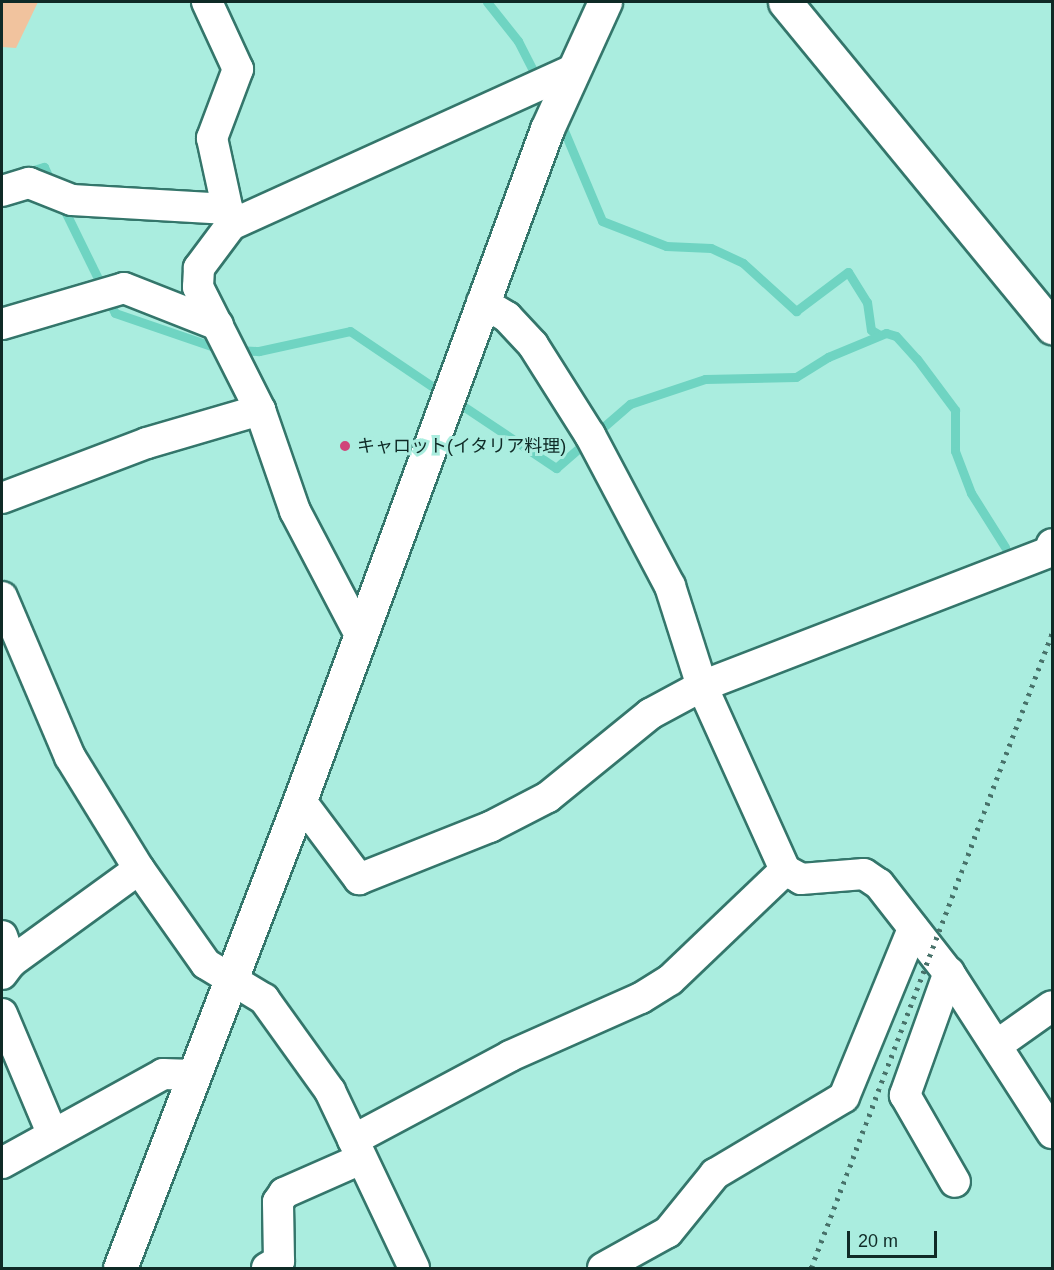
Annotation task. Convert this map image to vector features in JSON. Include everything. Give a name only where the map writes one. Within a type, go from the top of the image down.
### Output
[{"type":"street","points":[[207,2],[238,69],[212,138],[230,217],[199,268],[198,287],[260,410],[295,511],[360,635]]},
{"type":"street","points":[[120,1269],[300,800],[482,302],[572,70],[605,2]]},
{"type":"street","points":[[785,2],[1053,327]]},
{"type":"street","points":[[2,191],[29,183],[72,200],[230,217],[572,70]]},
{"type":"street","points":[[2,324],[124,288],[218,326]]},
{"type":"street","points":[[482,302],[507,317],[533,345],[590,435],[670,586],[702,686],[785,870],[801,879],[864,874],[879,884],[949,972],[1053,1133]]},
{"type":"street","points":[[2,498],[147,443],[260,410]]},
{"type":"street","points":[[300,800],[359,879],[490,826],[548,797],[650,714],[702,686],[1050,552],[1053,544]]},
{"type":"street","points":[[2,597],[70,757],[139,869],[206,963],[264,999],[330,1091],[414,1269]]},
{"type":"street","points":[[5,957],[139,869]]},
{"type":"street","points":[[267,1269],[279,1261],[278,1202],[284,1193],[510,1056],[641,998],[670,980],[785,870]]},
{"type":"street","points":[[603,1269],[668,1232],[715,1174],[844,1097],[913,929]]},
{"type":"street","points":[[949,972],[905,1095],[955,1182]]},
{"type":"street","points":[[997,1045],[1053,1006]]},
{"type":"street","points":[[2,1014],[52,1134]]},
{"type":"street","points":[[2,1163],[164,1074],[193,1075]]},
{"type":"shaded area","points":[[2,2],[38,2],[16,48],[2,47]]},
{"type":"waterway","points":[[487,2],[518,41],[539,82]]},
{"type":"waterway","points":[[560,121],[602,221],[666,246],[711,248],[743,263],[796,311],[848,272],[867,302],[871,330],[880,335]]},
{"type":"waterway","points":[[24,173],[44,167],[52,184]]},
{"type":"waterway","points":[[62,205],[115,313],[223,350]]},
{"type":"waterway","points":[[237,350],[259,351],[350,331],[442,393]]},
{"type":"waterway","points":[[454,400],[556,468],[630,404],[705,379],[796,377],[828,357],[886,333],[896,336],[917,359],[955,410],[955,451],[971,493],[1005,547]]},
{"type":"railway","points":[[811,1268],[1052,633]]},
{"type":"place","name":"キャロット(イタリア料理)","points":[[345,446]]}]
